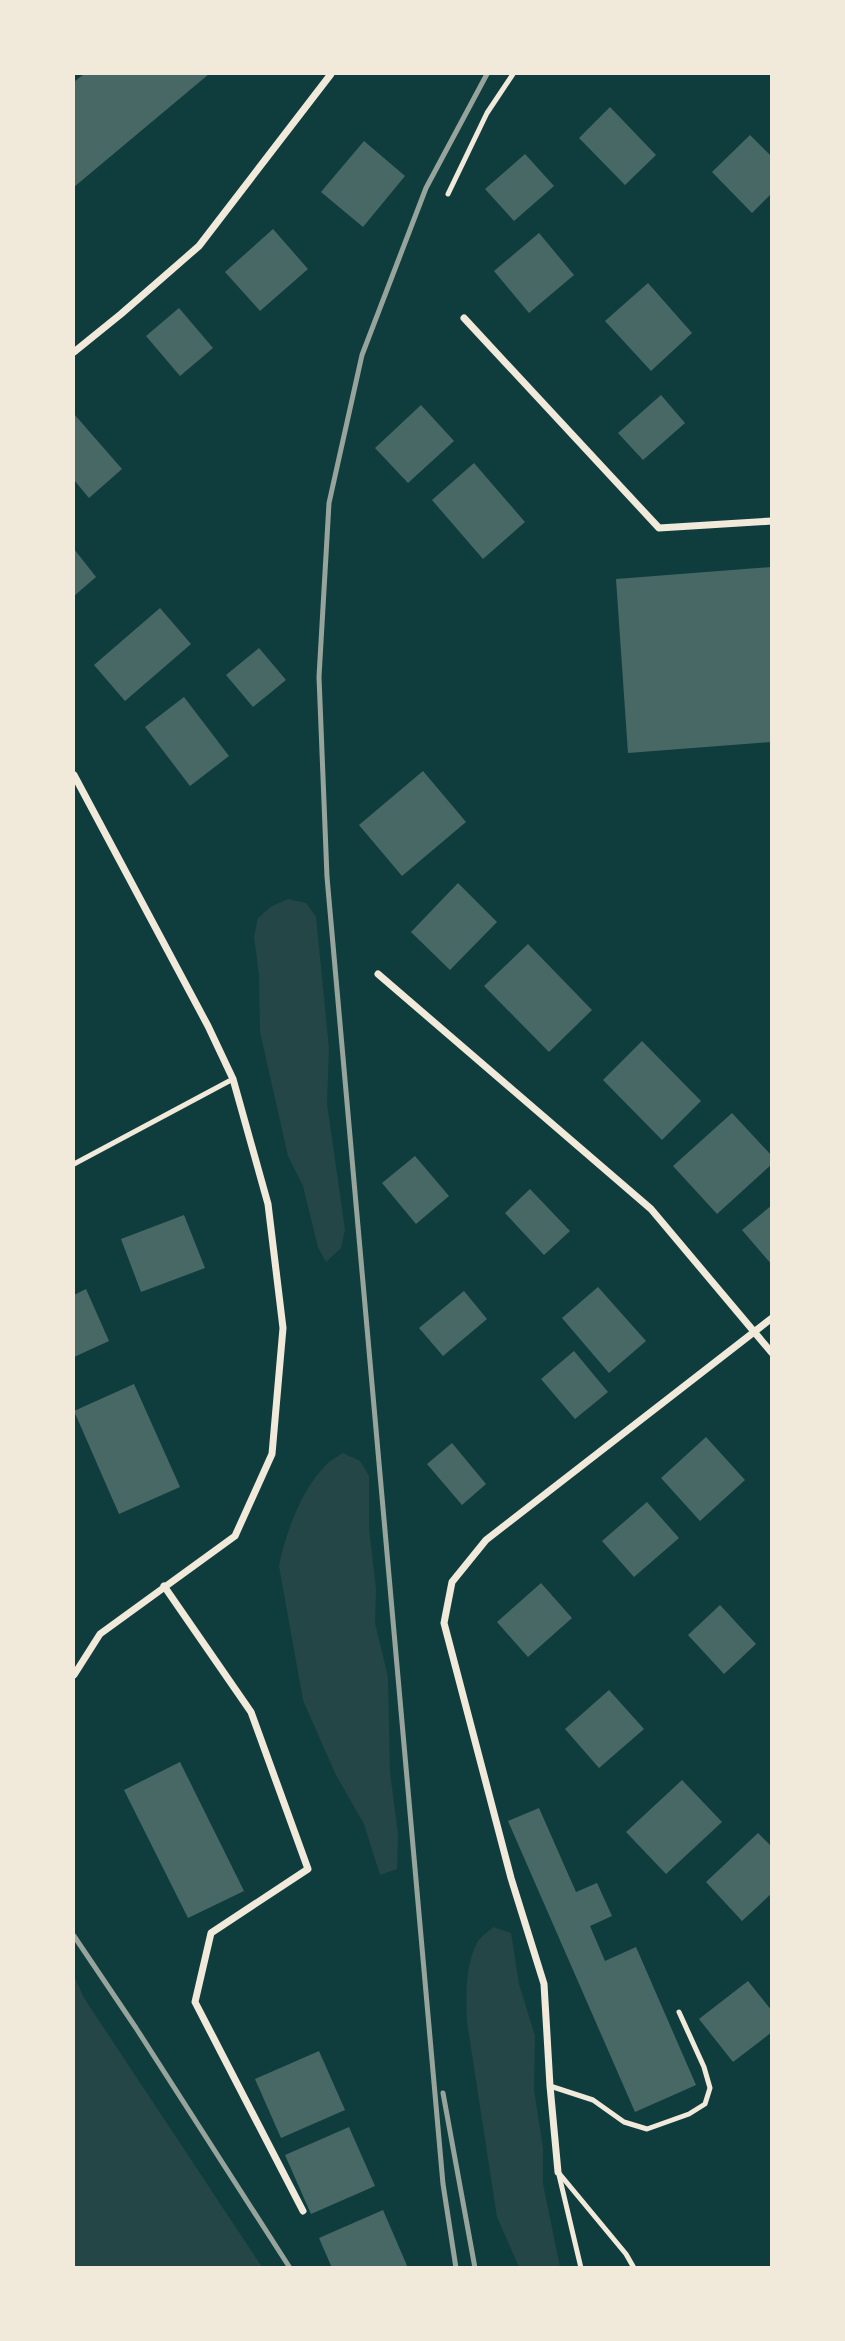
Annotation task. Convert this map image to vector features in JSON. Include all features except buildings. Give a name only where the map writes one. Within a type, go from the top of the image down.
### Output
[{"type":"street","points":[[74,352],[199,246],[331,74]]},
{"type":"street","points":[[464,318],[659,528],[772,521]]},
{"type":"street","points":[[74,775],[208,1026],[233,1079],[268,1204],[283,1328],[272,1454],[235,1536],[100,1634],[74,1675]]},
{"type":"street","points":[[378,974],[651,1209],[772,1353]]},
{"type":"street","points":[[558,2172],[544,1984],[512,1878],[444,1623],[452,1582],[486,1540],[772,1318]]},
{"type":"street","points":[[164,1586],[251,1712],[308,1869],[211,1933],[195,2002],[303,2211]]},
{"type":"lane","points":[[448,194],[487,113],[513,74]]},
{"type":"lane","points":[[74,1164],[233,1079]]},
{"type":"lane","points":[[550,2086],[593,2100],[624,2122],[648,2129],[689,2114],[705,2104],[710,2088],[704,2067],[679,2012]]},
{"type":"lane","points":[[558,2172],[581,2267]]},
{"type":"lane","points":[[558,2172],[634,2267]]},
{"type":"shaded area","points":[[288,899],[306,903],[316,917],[329,1049],[327,1104],[345,1230],[341,1248],[326,1262],[318,1247],[303,1186],[288,1156],[260,1032],[259,975],[254,937],[258,918],[272,906]]},
{"type":"shaded area","points":[[343,1453],[360,1461],[369,1476],[369,1529],[376,1588],[375,1623],[388,1677],[390,1772],[398,1834],[397,1869],[380,1875],[364,1824],[335,1773],[303,1700],[279,1566],[285,1540],[302,1499],[327,1464]]},
{"type":"shaded area","points":[[493,1927],[511,1933],[519,1984],[535,2036],[534,2090],[543,2148],[543,2184],[560,2267],[519,2267],[497,2217],[466,2002],[468,1971],[473,1952],[478,1941]]},
{"type":"shaded area","points":[[74,1976],[84,1998],[262,2267],[74,2267]]},
{"type":"railway","points":[[456,2268],[443,2184],[327,877],[319,677],[329,503],[362,355],[426,188],[487,74]]},
{"type":"railway","points":[[74,1936],[290,2268]]},
{"type":"railway","points":[[443,2093],[475,2268]]}]
